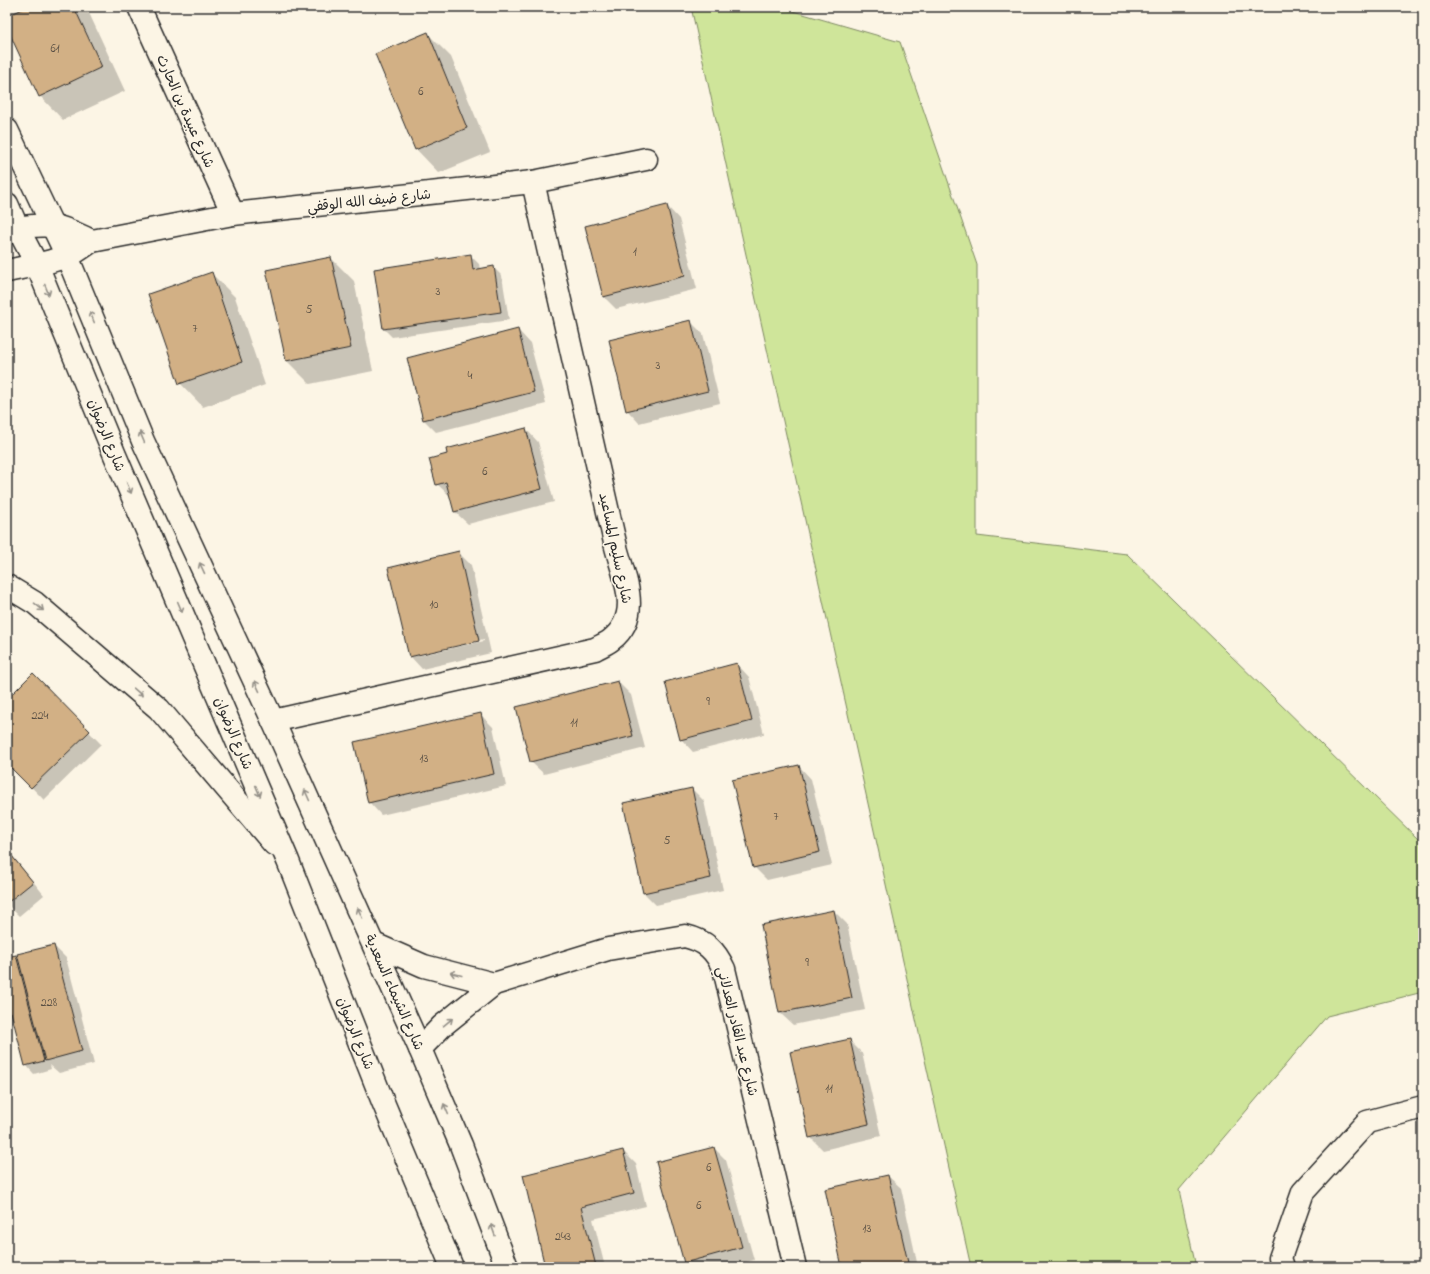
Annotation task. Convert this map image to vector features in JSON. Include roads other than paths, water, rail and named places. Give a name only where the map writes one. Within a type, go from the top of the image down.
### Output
[{"type":"main road","name":"شارع عبيدة بن الحارث","points":[[139,7],[233,214]]},
{"type":"main road","points":[[7,130],[54,226],[143,441],[273,721]]},
{"type":"main road","name":"شارع ضيف الله الوقفي","points":[[7,271],[37,265],[67,256],[92,241],[233,214],[533,182],[646,159]]},
{"type":"main road","name":"شارع سليم المساعيد","points":[[273,721],[594,648],[610,641],[621,631],[628,619],[630,607],[628,593],[614,539],[533,182]]},
{"type":"main road","name":"شارع الرضوان","points":[[7,204],[12,228],[37,265],[114,453],[288,860],[383,1102],[452,1267]]},
{"type":"main road","points":[[12,228],[54,226],[92,241]]},
{"type":"main road","points":[[7,586],[35,603],[159,709],[288,860]]},
{"type":"main road","name":"شارع الشيماء السعدية","points":[[273,721],[420,1049],[461,1145],[507,1267]]},
{"type":"main road","name":"شارع عبد القادر العدلاني","points":[[420,1049],[442,1026],[494,984],[608,949],[685,936],[697,939],[712,948],[720,959],[724,969],[795,1267]]},
{"type":"main road","points":[[374,944],[424,966],[494,984]]},
{"type":"main road","points":[[1283,1267],[1280,1258],[1303,1192],[1367,1122],[1423,1107]]}]
